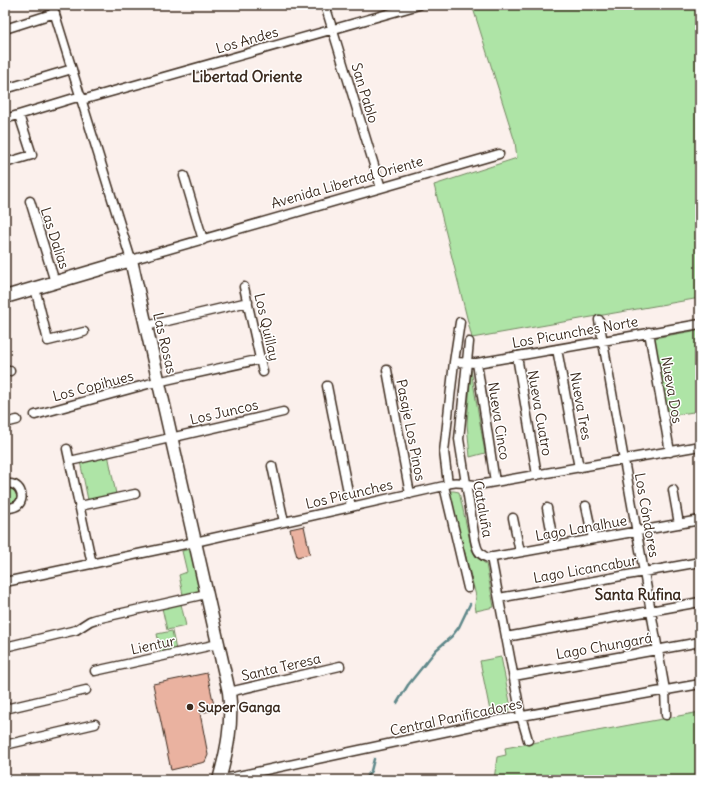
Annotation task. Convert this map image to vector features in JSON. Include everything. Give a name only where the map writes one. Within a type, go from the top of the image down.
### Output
[{"type":"main road","name":"Avenida Libertad Oriente","points":[[5,297],[131,260]]},
{"type":"main road","name":"Las Rosas","points":[[131,260],[228,692],[231,713],[230,735],[219,780]]},
{"type":"street","name":"San Pablo","points":[[325,5],[381,188]]},
{"type":"street","name":"Los Andes","points":[[5,119],[419,5]]},
{"type":"street","points":[[5,29],[54,9]]},
{"type":"street","name":"Las Rosas","points":[[54,9],[131,260]]},
{"type":"street","points":[[5,89],[72,69]]},
{"type":"street","points":[[6,164],[32,155],[19,115]]},
{"type":"street","name":"Avenida Libertad Oriente","points":[[131,260],[499,154]]},
{"type":"street","points":[[184,176],[203,240]]},
{"type":"street","name":"Las Dalias","points":[[30,202],[56,282]]},
{"type":"street","name":"Los Quillay","points":[[244,287],[263,372]]},
{"type":"street","points":[[35,288],[48,341],[84,332]]},
{"type":"street","points":[[146,326],[248,302]]},
{"type":"street","name":"Los Cóndores","points":[[600,320],[665,690],[666,715]]},
{"type":"street","points":[[460,322],[454,362],[444,462],[446,485],[468,588]]},
{"type":"street","name":"Los Picunches Norte","points":[[454,362],[477,363],[700,324]]},
{"type":"street","name":"Nueva Dos","points":[[650,332],[670,452]]},
{"type":"street","name":"Cataluña","points":[[469,342],[459,439],[465,484],[476,548],[483,556],[491,557],[521,716],[528,740]]},
{"type":"street","name":"Nueva Tres","points":[[557,349],[579,468]]},
{"type":"street","name":"Nueva Cuatro","points":[[517,356],[537,475]]},
{"type":"street","name":"Los Copihues","points":[[35,415],[158,382],[260,360]]},
{"type":"street","name":"Nueva Cinco","points":[[477,363],[495,482]]},
{"type":"street","name":"Pasaje Los Pinos","points":[[387,370],[410,494]]},
{"type":"street","points":[[327,386],[351,507]]},
{"type":"street","name":"Los Juncos","points":[[70,461],[283,412]]},
{"type":"street","points":[[5,423],[16,420]]},
{"type":"street","name":"Los Picunches","points":[[5,582],[195,542],[410,494],[455,482],[478,485],[700,446]]},
{"type":"street","points":[[67,449],[92,564]]},
{"type":"street","points":[[272,466],[284,522]]},
{"type":"street","points":[[5,484],[12,484],[16,486],[19,489],[21,498],[17,506],[5,509]]},
{"type":"street","points":[[673,490],[679,524]]},
{"type":"street","points":[[80,506],[135,494]]},
{"type":"street","points":[[586,506],[593,539]]},
{"type":"street","points":[[547,508],[554,546]]},
{"type":"street","points":[[513,518],[520,552]]},
{"type":"street","name":"Lago Lanalhue","points":[[491,557],[700,520]]},
{"type":"street","name":"Lago Licancabur","points":[[499,598],[700,562]]},
{"type":"street","points":[[5,646],[76,630],[96,619],[206,594]]},
{"type":"street","points":[[506,637],[700,602]]},
{"type":"street","name":"Lago Chungará","points":[[514,676],[700,642]]},
{"type":"street","name":"Lientur","points":[[94,671],[218,644]]},
{"type":"street","name":"Santa Teresa","points":[[228,692],[340,666]]},
{"type":"street","name":"Central Panificadores","points":[[219,780],[521,716],[700,684]]},
{"type":"street","points":[[5,709],[86,690]]},
{"type":"street","points":[[5,745],[96,724]]},
{"type":"green space","points":[[472,5],[700,5],[700,298],[472,338],[434,185],[517,158],[515,142]]},
{"type":"green space","points":[[699,330],[700,411],[667,416],[654,338]]},
{"type":"green space","points":[[471,370],[485,453],[470,457],[467,424]]},
{"type":"green space","points":[[108,454],[116,494],[88,500],[80,461]]},
{"type":"green space","points":[[11,486],[15,489],[17,498],[14,502],[5,504],[5,488]]},
{"type":"green space","points":[[449,491],[459,492],[472,550],[476,557],[486,564],[494,607],[476,611],[476,596]]},
{"type":"green space","points":[[194,548],[204,590],[183,595],[179,575],[187,572],[182,551]]},
{"type":"green space","points":[[181,604],[186,626],[167,630],[162,608]]},
{"type":"green space","points":[[172,631],[176,650],[161,654],[157,634]]},
{"type":"green space","points":[[501,657],[511,707],[508,713],[491,716],[480,661]]},
{"type":"green space","points":[[700,712],[700,780],[494,780],[497,757],[506,755],[505,748]]},
{"type":"building","points":[[304,526],[310,554],[297,557],[290,529]]},
{"type":"building","points":[[207,673],[215,710],[200,713],[208,755],[205,762],[171,770],[153,684]]},
{"type":"waterway","points":[[397,703],[408,685],[436,650],[452,636],[459,627],[470,604]]},
{"type":"waterway","points":[[364,780],[371,771],[374,759]]},
{"type":"place","name":"Super Ganga","points":[[190,707]]},
{"type":"district","name":"Libertad Oriente","points":[[247,77]]},
{"type":"district","name":"Santa Rufina","points":[[638,595]]}]
